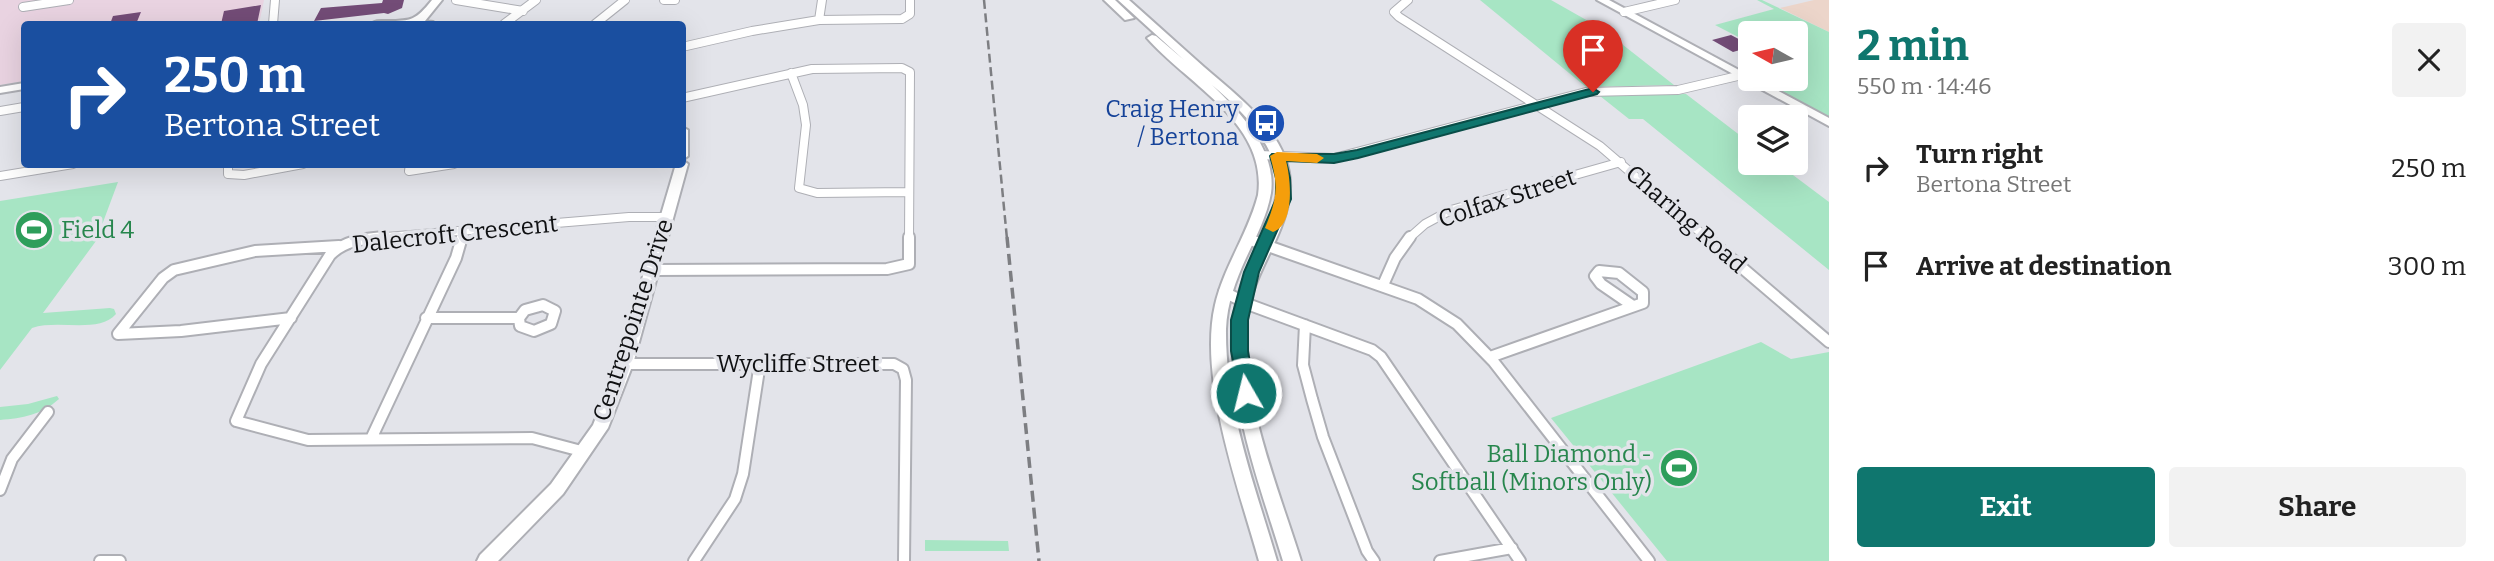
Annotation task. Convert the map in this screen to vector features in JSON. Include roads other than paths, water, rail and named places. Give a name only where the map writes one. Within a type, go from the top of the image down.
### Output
[{"type":"street","points":[[23,6],[69,0]]},
{"type":"street","points":[[272,21],[275,0]]},
{"type":"street","points":[[410,21],[410,17],[425,0]]},
{"type":"street","points":[[416,21],[422,18],[437,0]]},
{"type":"street","points":[[456,0],[523,11]]},
{"type":"street","points":[[508,21],[536,0]]},
{"type":"street","points":[[599,21],[625,0]]},
{"type":"street","points":[[664,0],[675,0]]},
{"type":"street","points":[[819,20],[822,0]]},
{"type":"street","points":[[686,46],[752,31],[819,20],[902,19],[910,14],[910,0]]},
{"type":"street","points":[[1109,0],[1230,110],[1248,132],[1259,155],[1265,179],[1264,190],[1248,239],[1224,292],[1219,313],[1220,365],[1237,447],[1268,561]]},
{"type":"street","points":[[1123,0],[1244,107],[1264,130],[1277,156],[1283,178],[1284,199],[1252,272],[1243,302],[1239,320],[1240,351],[1258,448],[1292,561]]},
{"type":"street","name":"Charing Road","points":[[1408,0],[1394,12],[1399,17],[1621,162],[1829,342]]},
{"type":"street","points":[[1602,0],[1738,73]]},
{"type":"street","points":[[1624,12],[1675,0]]},
{"type":"street","points":[[653,271],[887,269],[909,264],[910,72],[902,68],[839,68],[791,73],[686,97]]},
{"type":"street","points":[[791,73],[803,104],[806,125],[799,188],[817,193],[908,192]]},
{"type":"street","points":[[1259,155],[1334,159],[1593,92],[1678,90],[1738,76]]},
{"type":"street","points":[[0,90],[21,86]]},
{"type":"street","points":[[1771,91],[1829,123]]},
{"type":"street","points":[[0,111],[21,108]]},
{"type":"street","name":"Colfax Street","points":[[1383,285],[1400,246],[1410,235],[1435,218],[1451,210],[1621,162]]},
{"type":"street","points":[[0,176],[49,168]]},
{"type":"street","points":[[227,168],[228,174],[240,175],[280,168]]},
{"type":"street","points":[[409,168],[409,171],[428,168]]},
{"type":"street","name":"Centrepointe Drive","points":[[486,561],[557,489],[600,428],[625,363],[681,168]]},
{"type":"street","name":"Dalecroft Crescent","points":[[585,452],[533,438],[308,440],[236,421],[261,364],[330,255],[339,246],[359,239],[629,217],[667,217]]},
{"type":"street","points":[[371,439],[456,258],[464,232]]},
{"type":"street","points":[[1248,239],[1418,299],[1457,324],[1490,357],[1649,561]]},
{"type":"street","points":[[291,318],[181,331],[118,334],[163,278],[174,271],[254,252],[339,246]]},
{"type":"street","points":[[1490,357],[1643,303],[1643,292],[1619,274],[1599,271],[1595,275],[1601,284],[1633,306]]},
{"type":"street","points":[[1224,292],[1243,302],[1372,350],[1381,357],[1520,561]]},
{"type":"street","points":[[426,318],[519,318]]},
{"type":"street","points":[[1305,325],[1303,365],[1323,437],[1367,551],[1374,561]]},
{"type":"street","name":"Wycliffe Street","points":[[625,363],[894,364],[903,369],[906,380],[904,561]]},
{"type":"street","points":[[694,561],[735,499],[743,474],[760,363]]},
{"type":"street","points":[[0,490],[12,459],[48,412]]},
{"type":"street","points":[[1440,561],[1512,548]]},
{"type":"street","points":[[100,561],[120,561]]},
{"type":"railway","points":[[984,0],[1007,239]]},
{"type":"railway","points":[[1007,237],[1039,561]]},
{"type":"place","name":"Craig Henry / Bertona","points":[[1266,123]]},
{"type":"place","name":"Field 4","points":[[34,230]]},
{"type":"place","name":"Ball Diamond - Softball (Minors Only)","points":[[1679,468]]}]
